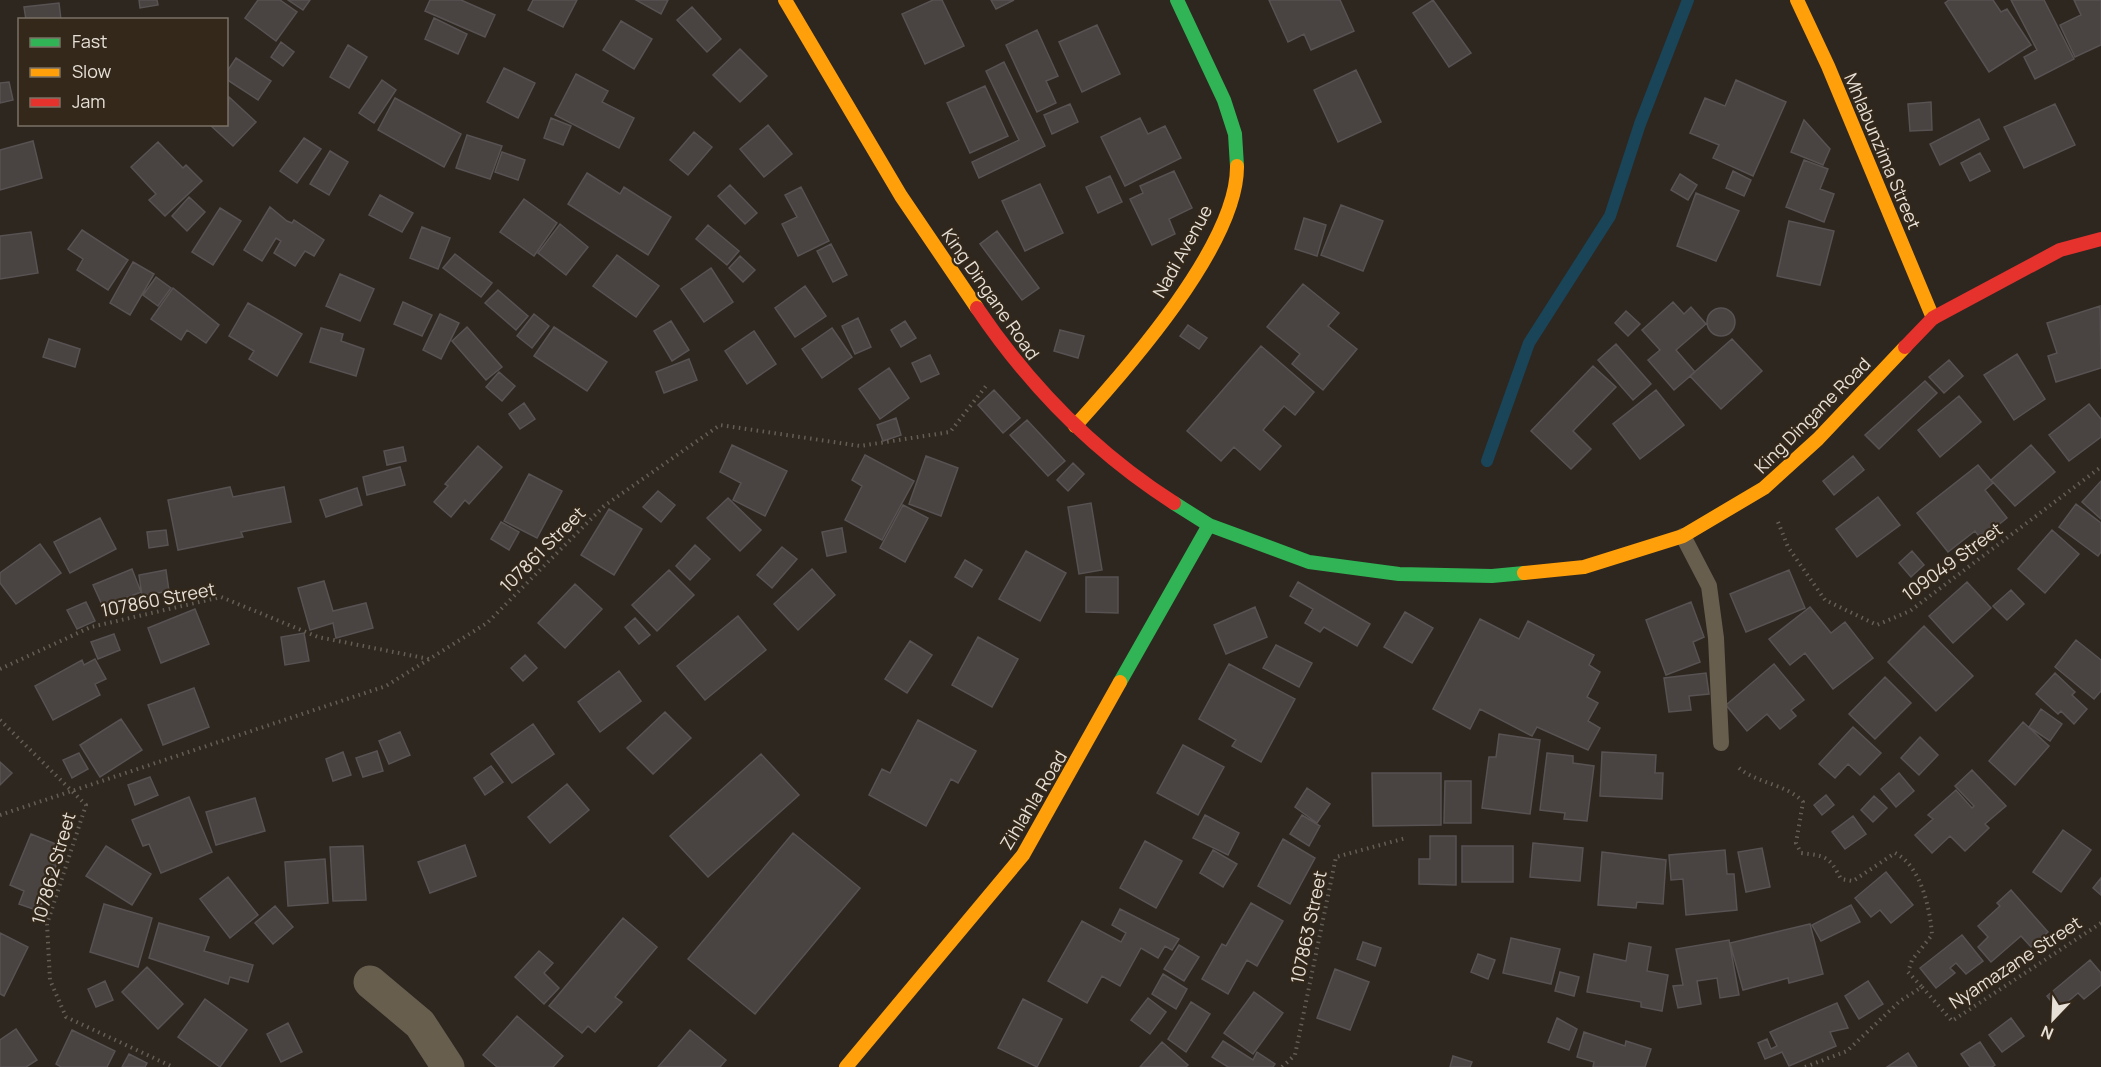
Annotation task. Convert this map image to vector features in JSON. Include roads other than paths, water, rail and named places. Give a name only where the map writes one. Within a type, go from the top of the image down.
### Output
[{"type":"street","name":"King Dingane Road","points":[[785,0],[902,196],[1010,357],[1075,426],[1132,476],[1209,525],[1309,562],[1411,575],[1492,576],[1584,567],[1683,536],[1764,488],[1818,440],[1932,318],[2060,250],[2101,239]]},
{"type":"street","name":"Nadi Avenue","points":[[1075,426],[1138,357],[1188,284],[1220,226],[1236,182],[1235,136],[1213,76],[1177,0]]},
{"type":"street","name":"Mhlabunzima Street","points":[[1802,2],[1932,318]]},
{"type":"street","name":"Zihlahla Road","points":[[846,1067],[1023,855],[1209,525]]},
{"type":"street","points":[[370,982],[420,1024],[448,1067]]},
{"type":"lane","points":[[1683,536],[1709,586],[1716,638],[1720,743]]},
{"type":"waterway","points":[[1487,461],[1529,343],[1610,216],[1640,124],[1688,0]]}]
